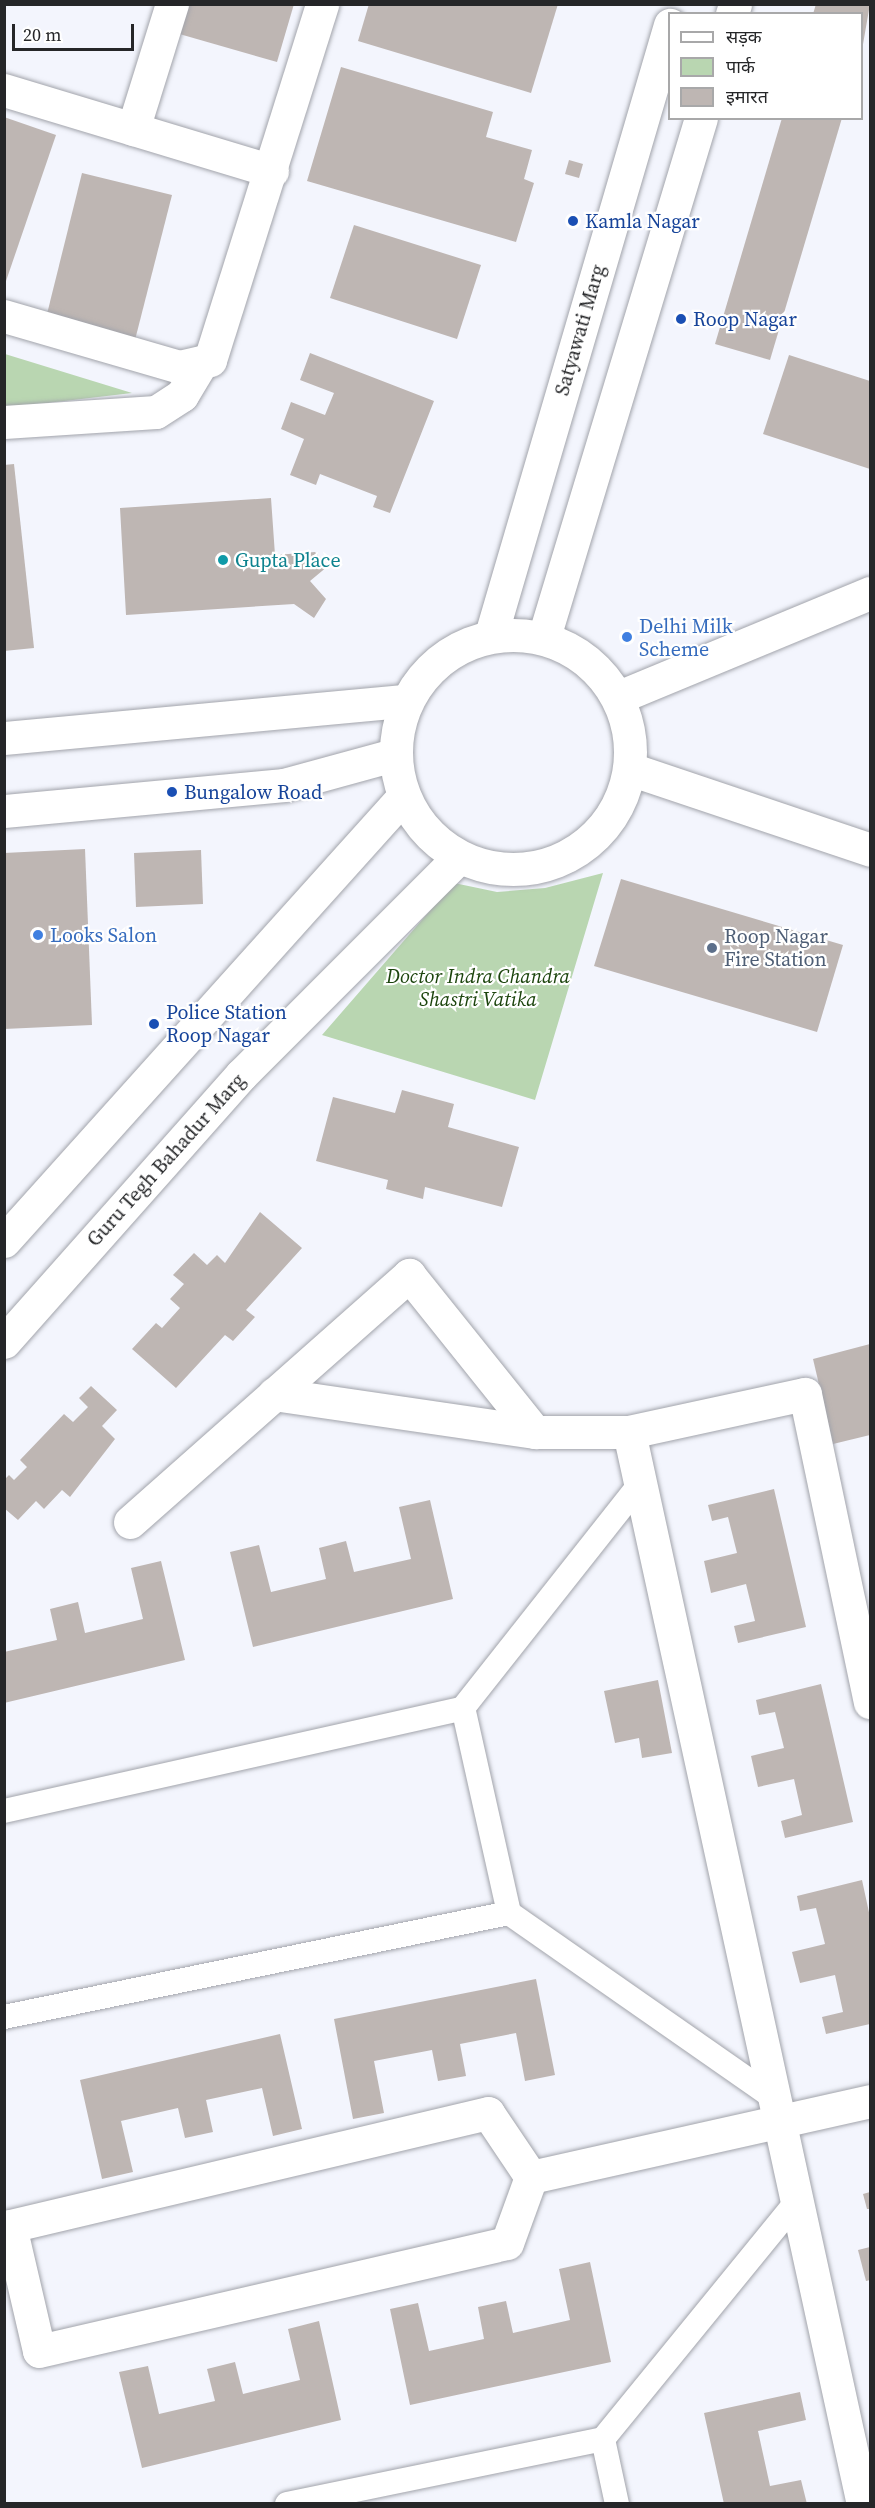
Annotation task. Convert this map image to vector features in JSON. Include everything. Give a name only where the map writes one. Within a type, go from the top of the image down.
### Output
[{"type":"street","points":[[133,129],[172,4]]},
{"type":"street","points":[[4,422],[156,412],[182,395],[199,367],[217,351],[322,4]]},
{"type":"street","name":"Satyawati Marg","points":[[491,635],[668,28]]},
{"type":"street","points":[[4,90],[273,171]]},
{"type":"street","points":[[544,637],[700,120]]},
{"type":"street","points":[[4,316],[179,367],[199,367]]},
{"type":"street","points":[[619,697],[870,593]]},
{"type":"street","points":[[491,635],[544,637],[583,657],[619,697],[630,732],[630,769],[618,804],[597,834],[567,856],[531,868],[495,868],[459,857],[426,832],[403,797],[394,756],[406,701],[440,658],[491,635]]},
{"type":"street","points":[[4,738],[406,701]]},
{"type":"street","points":[[4,811],[284,785],[394,756]]},
{"type":"street","points":[[630,769],[870,850]]},
{"type":"street","points":[[4,1241],[403,797]]},
{"type":"street","name":"Guru Tegh Bahadur Marg","points":[[4,1342],[241,1075],[459,857]]},
{"type":"street","points":[[130,1522],[409,1275],[535,1432]]},
{"type":"street","points":[[274,1394],[535,1432],[629,1432],[804,1394],[870,1702]]},
{"type":"street","points":[[629,1432],[780,2109],[797,2201],[863,2504]]},
{"type":"street","points":[[531,2177],[780,2109],[870,2100]]},
{"type":"street","points":[[488,2112],[531,2177],[507,2242],[39,2351],[10,2226],[488,2112]]},
{"type":"lane","points":[[4,1811],[463,1708],[641,1483]]},
{"type":"lane","points":[[463,1708],[509,1913],[780,2109]]},
{"type":"lane","points":[[4,2017],[509,1913]]},
{"type":"lane","points":[[287,2504],[603,2439],[797,2201]]},
{"type":"lane","points":[[603,2439],[617,2504]]},
{"type":"green space","points":[[5,354],[132,393],[5,408]]},
{"type":"green space","name":"Doctor Indra Chandra Shastri Vatika","points":[[603,873],[535,1100],[322,1035],[454,883],[497,892],[545,888]]},
{"type":"building","points":[[177,4],[294,4],[277,62],[169,31]]},
{"type":"building","points":[[369,4],[558,4],[531,93],[358,41]]},
{"type":"building","points":[[816,4],[870,4],[863,44],[863,12],[814,12]]},
{"type":"building","points":[[341,67],[493,112],[486,137],[532,150],[524,179],[534,183],[516,242],[307,181]]},
{"type":"building","points":[[4,117],[56,135],[5,284],[4,284]]},
{"type":"building","points":[[781,120],[841,120],[770,360],[715,344]]},
{"type":"building","points":[[569,160],[583,164],[579,178],[565,174]]},
{"type":"building","points":[[82,173],[172,195],[135,340],[46,318]]},
{"type":"building","points":[[354,225],[481,265],[457,339],[330,298]]},
{"type":"building","points":[[310,353],[434,401],[390,513],[373,507],[377,496],[320,474],[316,485],[290,475],[304,439],[281,429],[291,402],[325,415],[334,393],[300,380]]},
{"type":"building","points":[[789,355],[870,381],[870,469],[763,434]]},
{"type":"building","points":[[14,464],[34,648],[4,651],[4,465]]},
{"type":"building","name":"Gupta Place","points":[[271,498],[275,555],[315,552],[328,566],[310,581],[326,599],[314,618],[294,604],[126,615],[120,508]]},
{"type":"building","points":[[85,849],[92,1025],[4,1029],[4,853]]},
{"type":"building","points":[[201,850],[203,904],[136,907],[134,853]]},
{"type":"building","points":[[621,879],[843,945],[817,1032],[594,966]]},
{"type":"building","points":[[402,1090],[454,1104],[448,1127],[519,1147],[502,1207],[425,1187],[423,1199],[386,1189],[388,1180],[316,1161],[333,1097],[395,1113]]},
{"type":"building","points":[[260,1212],[302,1248],[246,1310],[255,1317],[233,1341],[225,1335],[176,1388],[132,1349],[156,1323],[162,1328],[180,1308],[170,1299],[184,1284],[173,1275],[194,1253],[207,1265],[217,1255],[225,1263]]},
{"type":"building","points":[[870,1344],[870,1435],[833,1444],[813,1359]]},
{"type":"building","points":[[91,1386],[117,1410],[102,1426],[115,1439],[70,1497],[62,1490],[44,1509],[36,1501],[18,1520],[4,1508],[4,1480],[9,1475],[14,1480],[27,1467],[20,1460],[64,1414],[73,1422],[88,1407],[79,1398]]},
{"type":"building","points":[[774,1489],[806,1627],[738,1643],[734,1626],[755,1621],[746,1584],[711,1593],[704,1561],[737,1553],[728,1517],[712,1521],[708,1505]]},
{"type":"building","points":[[430,1500],[453,1599],[253,1647],[230,1552],[259,1545],[271,1592],[326,1579],[319,1548],[346,1541],[354,1572],[411,1559],[399,1507]]},
{"type":"building","points":[[161,1561],[185,1660],[4,1703],[4,1652],[57,1640],[50,1609],[78,1602],[85,1633],[143,1619],[131,1568]]},
{"type":"building","points":[[658,1680],[672,1753],[642,1758],[639,1738],[615,1743],[604,1691]]},
{"type":"building","points":[[821,1684],[853,1822],[785,1838],[781,1821],[802,1815],[794,1779],[758,1787],[751,1756],[784,1748],[775,1712],[759,1715],[756,1700]]},
{"type":"building","points":[[862,1880],[870,1917],[870,2024],[826,2034],[822,2017],[843,2012],[835,1975],[800,1983],[792,1952],[825,1944],[816,1908],[800,1911],[797,1896]]},
{"type":"building","points":[[536,1979],[555,2075],[525,2081],[516,2033],[460,2044],[466,2076],[438,2081],[432,2050],[374,2061],[384,2113],[353,2119],[334,2019]]},
{"type":"building","points":[[280,2034],[302,2129],[273,2136],[262,2088],[206,2100],[213,2132],[185,2138],[178,2108],[121,2121],[133,2172],[102,2179],[80,2080]]},
{"type":"building","points":[[870,2192],[870,2209],[867,2209],[863,2194]]},
{"type":"building","points":[[870,2247],[870,2280],[866,2281],[858,2250]]},
{"type":"building","points":[[590,2262],[611,2362],[410,2405],[390,2309],[418,2303],[429,2351],[484,2339],[478,2307],[506,2301],[513,2333],[570,2320],[559,2269]]},
{"type":"building","points":[[319,2321],[341,2420],[142,2468],[119,2372],[148,2366],[159,2414],[215,2401],[207,2369],[235,2362],[243,2394],[300,2380],[288,2329]]},
{"type":"building","points":[[800,2392],[806,2420],[758,2431],[770,2486],[801,2480],[807,2504],[724,2504],[704,2413]]},
{"type":"place","name":"Kamla Nagar","points":[[573,221]]},
{"type":"place","name":"Roop Nagar","points":[[681,319]]},
{"type":"place","name":"Gupta Place","points":[[223,560]]},
{"type":"place","name":"Delhi Milk Scheme","points":[[627,637]]},
{"type":"place","name":"Bungalow Road","points":[[172,792]]},
{"type":"place","name":"Looks Salon","points":[[38,935]]},
{"type":"place","name":"Roop Nagar Fire Station","points":[[712,948]]},
{"type":"place","name":"Police Station Roop Nagar","points":[[154,1024]]}]
